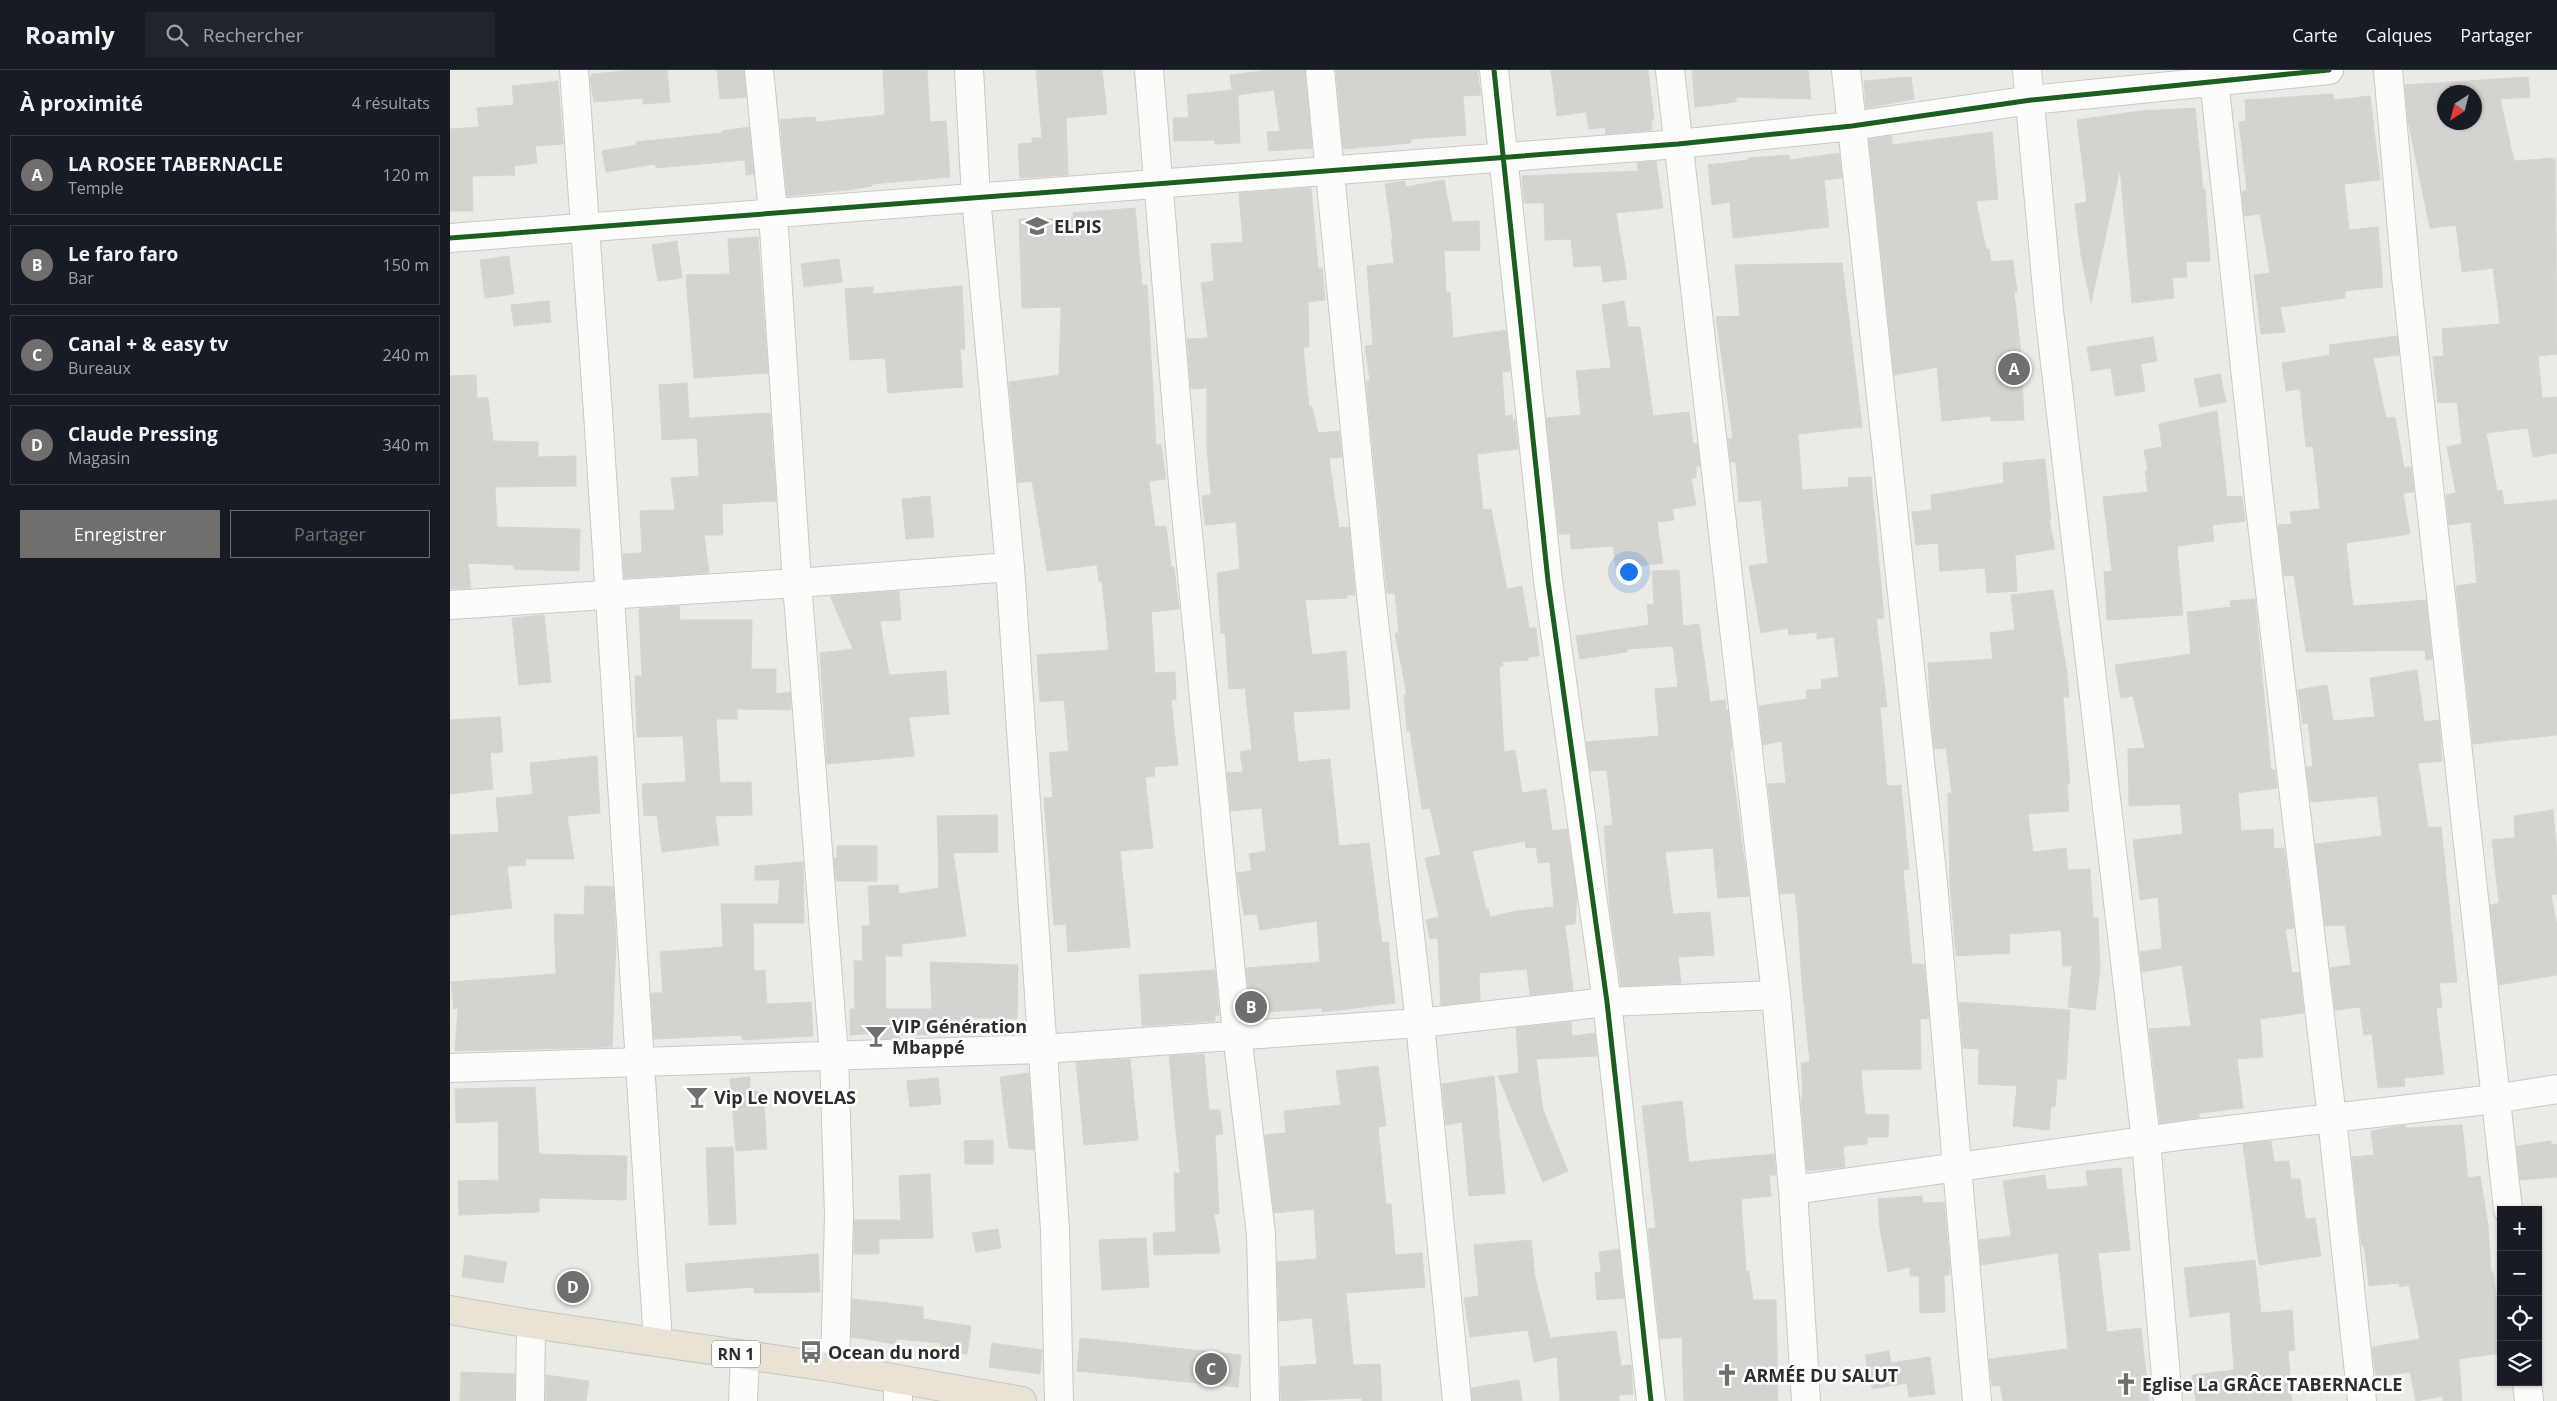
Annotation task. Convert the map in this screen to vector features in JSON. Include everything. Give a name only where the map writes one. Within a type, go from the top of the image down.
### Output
[{"type":"highway","name":"RN 1","points":[[450,1310],[531,1324],[835,1368],[898,1390],[1022,1401]]},
{"type":"street","points":[[574,70],[598,413],[638,1062],[658,1342]]},
{"type":"street","points":[[759,70],[773,213],[796,583],[834,1056],[839,1215],[835,1368]]},
{"type":"street","points":[[969,70],[976,197],[1010,567],[1054,1230],[1059,1401]]},
{"type":"street","points":[[1149,70],[1183,483],[1237,1034],[1261,1234],[1265,1401]]},
{"type":"street","points":[[1320,70],[1371,595],[1420,1023],[1457,1401]]},
{"type":"street","points":[[1494,70],[1548,581],[1607,1002],[1652,1401]]},
{"type":"street","points":[[1670,70],[1776,995],[1793,1190],[1806,1401]]},
{"type":"street","points":[[1846,70],[1933,883],[1956,1168],[1978,1401]]},
{"type":"street","points":[[2027,70],[2049,311],[2146,1141],[2168,1401]]},
{"type":"street","points":[[450,238],[1678,144],[1852,126],[2213,76],[2329,70]]},
{"type":"street","points":[[2388,70],[2406,276],[2508,1206]]},
{"type":"street","points":[[2213,76],[2258,498],[2332,1118],[2362,1401]]},
{"type":"street","points":[[450,605],[609,596],[1010,567]]},
{"type":"street","points":[[450,1068],[1042,1049],[1237,1034],[1420,1023],[1607,1002],[1776,995]]},
{"type":"street","points":[[1793,1190],[2146,1141],[2495,1099],[2557,1089]]},
{"type":"street","points":[[530,1401],[531,1324]]},
{"type":"street","points":[[743,1401],[745,1355]]},
{"type":"street","points":[[2527,1386],[2529,1401]]},
{"type":"building","points":[[633,70],[667,70],[670,102],[643,104],[643,98],[594,102],[590,78],[592,74]]},
{"type":"building","points":[[717,70],[744,70],[746,97],[720,99]]},
{"type":"building","points":[[883,70],[927,70],[930,122],[946,121],[950,177],[872,184],[872,186],[848,190],[787,196],[780,120],[815,117],[816,122],[885,115]]},
{"type":"building","points":[[1036,70],[1102,70],[1107,114],[1066,118],[1068,175],[1020,178],[1018,144],[1032,143],[1032,138],[1042,138]]},
{"type":"building","points":[[1271,70],[1305,70],[1312,148],[1269,151],[1267,132],[1280,131],[1274,90],[1238,95],[1240,143],[1215,144],[1215,140],[1174,141],[1173,118],[1189,118],[1187,95],[1232,90],[1230,75]]},
{"type":"building","points":[[1336,70],[1477,70],[1481,95],[1463,96],[1466,135],[1411,139],[1411,143],[1343,149]]},
{"type":"building","points":[[1551,70],[1648,70],[1654,120],[1651,120],[1652,130],[1606,134],[1605,127],[1589,129],[1586,112],[1557,116]]},
{"type":"building","points":[[1692,70],[1808,70],[1811,99],[1736,97],[1736,102],[1695,107]]},
{"type":"building","points":[[1911,77],[1914,99],[1866,108],[1864,81]]},
{"type":"building","points":[[2528,77],[2530,97],[2500,99],[2514,161],[2555,158],[2557,354],[2538,356],[2542,398],[2557,397],[2557,453],[2533,457],[2528,428],[2486,433],[2497,491],[2502,490],[2504,505],[2557,500],[2557,735],[2473,744],[2456,586],[2477,583],[2471,522],[2449,525],[2446,495],[2456,493],[2447,447],[2462,444],[2457,402],[2438,403],[2433,357],[2444,356],[2442,329],[2500,324],[2493,268],[2462,272],[2456,225],[2430,228],[2408,121],[2405,85]]},
{"type":"building","points":[[558,81],[563,144],[535,146],[537,163],[514,166],[515,175],[472,176],[473,211],[450,211],[450,129],[479,127],[477,108],[514,105],[512,86]]},
{"type":"building","points":[[2333,94],[2334,100],[2370,96],[2380,180],[2344,184],[2349,230],[2378,227],[2383,287],[2345,291],[2345,298],[2280,307],[2285,332],[2261,334],[2254,275],[2270,273],[2260,214],[2244,216],[2242,192],[2247,190],[2239,122],[2246,121],[2245,100]]},
{"type":"building","points":[[2195,108],[2203,190],[2205,189],[2210,261],[2186,262],[2187,277],[2172,278],[2174,298],[2132,303],[2120,169],[2091,303],[2081,255],[2075,204],[2087,202],[2077,120],[2141,111]]},
{"type":"building","points":[[749,127],[754,174],[746,175],[745,160],[656,168],[655,164],[606,172],[602,151],[636,145],[636,142],[722,133],[722,131]]},
{"type":"building","points":[[1992,132],[1998,199],[1976,201],[1986,249],[1989,249],[1991,262],[2013,260],[2017,292],[2014,292],[2021,354],[2024,420],[1991,421],[1991,416],[1942,421],[1937,367],[1894,375],[1869,139],[1892,136],[1892,145]]},
{"type":"building","points":[[1839,153],[1842,178],[1824,180],[1829,227],[1733,238],[1730,202],[1712,205],[1708,165],[1748,160],[1748,158],[1789,155],[1790,160]]},
{"type":"building","points":[[1656,161],[1663,208],[1616,213],[1627,279],[1603,282],[1601,265],[1574,267],[1571,239],[1545,240],[1544,203],[1524,203],[1522,176],[1638,171],[1637,163]]},
{"type":"building","points":[[1444,180],[1452,222],[1479,221],[1480,250],[1444,251],[1446,293],[1450,292],[1453,338],[1506,330],[1510,371],[1502,372],[1505,416],[1512,415],[1513,420],[1515,420],[1518,449],[1477,454],[1483,510],[1491,509],[1507,589],[1522,586],[1529,628],[1536,628],[1539,656],[1528,657],[1528,660],[1502,662],[1503,666],[1499,666],[1504,752],[1515,750],[1522,793],[1546,789],[1552,831],[1567,829],[1577,897],[1575,924],[1565,925],[1573,990],[1530,995],[1527,969],[1479,973],[1480,1001],[1441,1005],[1438,938],[1430,939],[1426,920],[1439,917],[1425,858],[1441,855],[1430,808],[1422,809],[1410,731],[1407,731],[1404,695],[1407,695],[1395,633],[1399,633],[1395,593],[1387,593],[1366,381],[1370,381],[1365,346],[1373,345],[1367,266],[1394,263],[1391,239],[1393,239],[1385,184],[1405,181],[1406,187]],"holes":[[[1525,841],[1526,848],[1536,847],[1538,863],[1550,862],[1554,907],[1516,911],[1490,917],[1488,908],[1486,909],[1472,851]]]},
{"type":"building","points":[[1311,188],[1318,268],[1322,268],[1325,300],[1308,302],[1309,347],[1303,347],[1309,407],[1312,407],[1318,433],[1339,431],[1342,457],[1329,458],[1339,528],[1349,527],[1355,595],[1347,595],[1347,598],[1305,600],[1312,655],[1346,651],[1350,709],[1293,712],[1298,762],[1330,759],[1339,846],[1369,843],[1382,943],[1388,942],[1395,1003],[1322,1012],[1322,1008],[1251,1013],[1246,968],[1320,962],[1317,921],[1260,930],[1257,914],[1244,915],[1237,873],[1252,871],[1249,854],[1266,851],[1262,808],[1231,811],[1227,773],[1243,772],[1240,752],[1252,750],[1245,688],[1229,689],[1225,633],[1221,633],[1217,573],[1240,569],[1236,522],[1205,525],[1202,496],[1211,495],[1207,448],[1207,388],[1191,389],[1187,339],[1208,338],[1201,283],[1214,281],[1211,244],[1243,242],[1239,193]]},
{"type":"building","points":[[1135,208],[1142,285],[1147,285],[1156,445],[1161,445],[1166,479],[1149,481],[1155,527],[1166,526],[1171,567],[1174,567],[1179,609],[1151,612],[1155,673],[1175,672],[1176,700],[1171,700],[1178,765],[1154,767],[1155,776],[1145,777],[1153,848],[1120,851],[1130,947],[1068,952],[1066,924],[1054,925],[1044,798],[1053,797],[1049,753],[1069,751],[1064,700],[1040,702],[1037,655],[1109,650],[1102,581],[1099,582],[1097,565],[1047,571],[1032,481],[1018,483],[1009,382],[1059,375],[1061,307],[1022,308],[1019,219],[1074,218],[1073,213]]},
{"type":"building","points":[[758,237],[768,373],[694,378],[686,275],[730,274],[728,239]]},
{"type":"building","points":[[677,241],[682,278],[658,281],[652,245]]},
{"type":"building","points":[[509,256],[514,294],[485,298],[480,260]]},
{"type":"building","points":[[839,259],[842,282],[804,287],[801,264]]},
{"type":"building","points":[[1842,263],[1862,427],[1798,434],[1802,490],[1849,487],[1848,478],[1871,477],[1884,618],[1876,619],[1887,707],[1880,707],[1887,786],[1901,785],[1909,869],[1903,870],[1912,964],[1924,964],[1929,1018],[1920,1019],[1921,1069],[1861,1070],[1865,1114],[1889,1115],[1888,1137],[1867,1137],[1867,1144],[1843,1146],[1845,1167],[1807,1171],[1801,1097],[1803,1097],[1801,1063],[1810,1062],[1798,920],[1795,893],[1780,894],[1768,784],[1786,783],[1782,741],[1763,745],[1759,706],[1807,699],[1806,690],[1822,689],[1821,680],[1839,677],[1834,637],[1817,639],[1817,632],[1789,635],[1788,628],[1761,633],[1749,566],[1768,563],[1761,500],[1739,502],[1736,462],[1731,462],[1728,439],[1733,438],[1716,317],[1740,316],[1735,265]]},
{"type":"building","points":[[962,286],[965,349],[960,349],[963,387],[888,393],[885,358],[850,360],[845,289],[873,287],[873,294]]},
{"type":"building","points":[[549,301],[551,322],[514,326],[511,305]]},
{"type":"building","points":[[1624,301],[1628,327],[1640,327],[1653,416],[1689,412],[1693,444],[1697,443],[1700,466],[1696,467],[1696,478],[1691,478],[1696,505],[1672,509],[1674,520],[1657,522],[1663,563],[1616,569],[1613,546],[1571,549],[1570,534],[1559,534],[1546,418],[1581,415],[1576,371],[1611,368],[1602,305]]},
{"type":"building","points":[[2397,336],[2399,355],[2373,358],[2386,418],[2395,417],[2404,468],[2411,467],[2414,492],[2403,493],[2410,534],[2346,543],[2351,590],[2353,606],[2426,600],[2432,659],[2426,660],[2425,650],[2306,652],[2294,575],[2284,576],[2278,525],[2292,524],[2290,512],[2320,509],[2313,446],[2306,447],[2300,389],[2286,391],[2282,363],[2330,355],[2329,345]]},
{"type":"building","points":[[2153,337],[2157,361],[2141,364],[2145,391],[2115,396],[2111,368],[2091,371],[2087,347]]},
{"type":"building","points":[[2220,374],[2226,402],[2200,407],[2194,379]]},
{"type":"building","points":[[476,375],[477,398],[488,398],[493,441],[538,442],[538,457],[576,456],[576,486],[495,487],[497,527],[580,529],[579,571],[514,569],[514,565],[468,563],[471,588],[450,589],[450,376]]},
{"type":"building","points":[[687,383],[689,418],[770,413],[776,501],[722,504],[723,535],[704,535],[709,573],[624,578],[623,554],[642,553],[640,511],[675,510],[671,478],[699,476],[697,438],[662,440],[659,385]]},
{"type":"building","points":[[2217,411],[2227,497],[2242,496],[2245,521],[2212,525],[2214,541],[2177,546],[2183,615],[2107,620],[2104,572],[2112,571],[2103,497],[2148,492],[2145,471],[2148,471],[2144,450],[2162,447],[2159,424]]},
{"type":"building","points":[[2045,459],[2051,520],[2049,520],[2055,549],[2015,555],[2017,591],[1987,593],[1985,568],[1940,571],[1938,543],[1916,545],[1912,512],[1932,510],[1931,495],[2004,483],[2003,463]]},
{"type":"building","points":[[930,496],[934,537],[906,539],[902,499]]},
{"type":"building","points":[[1679,570],[1683,626],[1699,624],[1710,702],[1725,700],[1726,711],[1728,710],[1732,750],[1730,751],[1749,896],[1718,898],[1713,848],[1665,852],[1673,914],[1710,912],[1714,955],[1678,957],[1681,983],[1621,986],[1610,908],[1604,826],[1613,825],[1607,770],[1590,771],[1586,742],[1659,736],[1655,689],[1678,687],[1673,646],[1627,649],[1627,652],[1580,659],[1576,636],[1649,625],[1647,605],[1654,604],[1652,571]]},
{"type":"building","points":[[2053,590],[2067,673],[2069,697],[2063,697],[2070,784],[2067,784],[2069,811],[2028,814],[2033,852],[2066,848],[2068,870],[2090,869],[2093,918],[2098,917],[2100,969],[2095,1010],[2068,1007],[2072,966],[2063,966],[2061,930],[2009,934],[2010,953],[1956,956],[1950,884],[1948,793],[1952,793],[1946,748],[1934,749],[1928,663],[1993,659],[1990,633],[2015,630],[2011,595]]},
{"type":"building","points":[[899,591],[901,620],[880,621],[889,675],[946,671],[949,714],[909,717],[914,756],[827,764],[820,653],[853,649],[830,596]]},
{"type":"building","points":[[2255,599],[2271,770],[2275,770],[2277,788],[2238,793],[2241,831],[2273,829],[2274,849],[2284,848],[2294,928],[2285,929],[2292,973],[2299,972],[2304,1013],[2260,1019],[2263,1057],[2237,1059],[2243,1108],[2199,1113],[2199,1118],[2160,1123],[2149,1029],[2191,1026],[2182,965],[2142,972],[2140,952],[2162,949],[2158,897],[2140,900],[2133,840],[2183,834],[2180,804],[2129,806],[2128,749],[2145,748],[2133,696],[2121,698],[2115,665],[2191,654],[2187,612],[2231,607],[2230,601]]},
{"type":"building","points":[[679,606],[680,620],[752,620],[751,669],[776,669],[776,694],[790,692],[791,710],[737,709],[737,719],[716,719],[720,783],[751,782],[752,815],[715,816],[719,845],[662,852],[657,815],[644,816],[642,784],[686,782],[683,736],[637,737],[635,676],[642,676],[639,609]]},
{"type":"building","points":[[544,615],[551,682],[519,685],[512,618]]},
{"type":"building","points":[[2417,670],[2424,722],[2439,720],[2442,761],[2418,763],[2428,827],[2441,827],[2457,982],[2439,983],[2442,1007],[2436,1008],[2444,1074],[2404,1078],[2405,1086],[2378,1088],[2372,1034],[2364,1035],[2360,1007],[2335,1010],[2330,968],[2351,965],[2345,925],[2325,926],[2315,844],[2382,836],[2377,796],[2311,802],[2306,767],[2313,767],[2308,723],[2303,724],[2298,690],[2327,685],[2333,721],[2375,717],[2370,678]]},
{"type":"building","points":[[500,717],[503,752],[490,753],[493,789],[450,794],[450,720]]},
{"type":"building","points":[[597,756],[600,813],[567,816],[574,859],[525,859],[526,865],[507,866],[512,908],[450,915],[450,835],[499,832],[496,798],[533,794],[530,763]]},
{"type":"building","points":[[2553,810],[2557,855],[2557,894],[2551,895],[2557,926],[2557,975],[2499,985],[2490,905],[2499,903],[2492,840],[2515,838],[2514,816]]},
{"type":"building","points":[[997,815],[998,852],[953,853],[966,936],[902,944],[902,956],[885,956],[886,1009],[932,1009],[930,962],[1018,965],[1017,1019],[960,1017],[961,1034],[899,1035],[899,1038],[877,1039],[877,1033],[850,1035],[850,1009],[855,1009],[854,961],[863,961],[862,926],[870,926],[868,886],[898,885],[899,894],[939,888],[937,816]]},
{"type":"building","points":[[837,846],[877,846],[877,881],[836,881],[834,858],[837,858]]},
{"type":"building","points":[[803,862],[804,923],[753,923],[754,971],[765,970],[767,1004],[811,1002],[813,1036],[742,1040],[742,1035],[654,1039],[651,993],[663,993],[660,952],[723,947],[721,904],[778,904],[780,880],[755,880],[755,866]]},
{"type":"building","points":[[585,886],[613,887],[616,941],[612,1047],[455,1051],[458,1008],[454,1009],[451,982],[556,974],[554,914],[584,915]]},
{"type":"building","points":[[1215,970],[1219,1015],[1215,1016],[1215,1021],[1142,1026],[1139,975]]},
{"type":"building","points":[[1959,1002],[2070,1010],[2066,1079],[2057,1079],[2055,1107],[2051,1106],[2049,1130],[2013,1126],[2017,1086],[1978,1084],[1979,1049],[1963,1048]]},
{"type":"building","points":[[1571,1022],[1572,1036],[1595,1033],[1597,1056],[1536,1059],[1543,1110],[1568,1171],[1543,1182],[1498,1076],[1519,1073],[1516,1028]]},
{"type":"building","points":[[1204,1054],[1209,1110],[1220,1110],[1223,1134],[1215,1135],[1219,1214],[1214,1214],[1220,1253],[1154,1255],[1153,1233],[1176,1232],[1174,1173],[1180,1173],[1169,1056]]},
{"type":"building","points":[[1130,1059],[1138,1140],[1084,1145],[1076,1062]]},
{"type":"building","points":[[1378,1066],[1386,1126],[1378,1127],[1386,1204],[1391,1204],[1395,1255],[1422,1253],[1425,1287],[1346,1293],[1353,1365],[1380,1364],[1382,1401],[1362,1401],[1362,1398],[1281,1401],[1280,1367],[1317,1364],[1312,1318],[1279,1321],[1277,1262],[1317,1259],[1314,1209],[1274,1213],[1265,1135],[1286,1133],[1284,1111],[1341,1105],[1336,1071]]},
{"type":"building","points":[[1029,1073],[1034,1150],[1009,1148],[1000,1077]]},
{"type":"building","points":[[1494,1076],[1505,1193],[1469,1196],[1462,1122],[1446,1125],[1442,1084]]},
{"type":"building","points":[[750,1077],[750,1090],[763,1093],[767,1149],[736,1151],[730,1079]]},
{"type":"building","points":[[938,1078],[941,1104],[910,1107],[907,1081]]},
{"type":"building","points":[[535,1087],[539,1154],[627,1156],[626,1200],[539,1198],[539,1212],[459,1215],[458,1181],[499,1180],[498,1121],[456,1123],[455,1089]]},
{"type":"building","points":[[1682,1101],[1689,1162],[1774,1154],[1776,1175],[1769,1175],[1771,1196],[1741,1199],[1746,1272],[1749,1271],[1753,1300],[1776,1300],[1778,1401],[1684,1401],[1682,1337],[1660,1339],[1648,1229],[1656,1228],[1642,1106]]},
{"type":"building","points":[[2405,1125],[2406,1128],[2462,1125],[2468,1178],[2480,1176],[2488,1225],[2491,1272],[2493,1272],[2497,1302],[2497,1354],[2459,1359],[2462,1401],[2443,1401],[2443,1396],[2416,1401],[2410,1372],[2376,1377],[2372,1347],[2420,1339],[2409,1285],[2400,1287],[2399,1283],[2369,1286],[2364,1246],[2362,1246],[2360,1233],[2352,1157],[2374,1155],[2371,1131]]},
{"type":"building","points":[[993,1140],[993,1164],[965,1164],[964,1141]]},
{"type":"building","points":[[2271,1141],[2274,1162],[2289,1161],[2291,1179],[2300,1179],[2305,1219],[2315,1218],[2321,1256],[2259,1265],[2243,1144]]},
{"type":"building","points":[[2551,1141],[2551,1145],[2557,1144],[2557,1177],[2520,1180],[2517,1146]]},
{"type":"building","points":[[733,1147],[736,1224],[709,1225],[706,1148]]},
{"type":"building","points":[[2121,1168],[2130,1250],[2098,1253],[2107,1332],[2141,1328],[2149,1401],[2003,1401],[2000,1385],[1992,1386],[1989,1359],[2068,1349],[2058,1253],[1981,1265],[1979,1240],[2011,1236],[2003,1181],[2045,1175],[2047,1190],[2088,1186],[2086,1171]]},
{"type":"building","points":[[930,1174],[933,1238],[879,1239],[879,1254],[854,1254],[854,1220],[901,1220],[899,1176]]},
{"type":"building","points":[[1922,1196],[1923,1203],[1944,1202],[1950,1268],[1949,1275],[1944,1275],[1945,1312],[1920,1313],[1919,1276],[1910,1276],[1910,1267],[1888,1272],[1880,1229],[1878,1199]]},
{"type":"building","points":[[998,1229],[1001,1248],[976,1252],[972,1233]]},
{"type":"building","points":[[1146,1238],[1149,1287],[1102,1290],[1099,1240]]},
{"type":"building","points":[[1531,1240],[1535,1277],[1550,1338],[1616,1331],[1621,1366],[1631,1365],[1633,1394],[1619,1395],[1619,1401],[1560,1401],[1557,1357],[1534,1362],[1528,1330],[1470,1337],[1464,1298],[1479,1296],[1474,1245]]},
{"type":"building","points":[[1619,1249],[1624,1298],[1597,1300],[1595,1273],[1601,1272],[1599,1252]]},
{"type":"building","points":[[818,1254],[820,1292],[754,1293],[754,1287],[687,1292],[685,1264]]},
{"type":"building","points":[[465,1255],[507,1262],[503,1283],[462,1277]]},
{"type":"building","points":[[2255,1260],[2261,1313],[2292,1310],[2295,1350],[2288,1351],[2292,1401],[2196,1401],[2192,1375],[2234,1370],[2230,1312],[2190,1317],[2184,1268]]},
{"type":"building","points":[[852,1299],[923,1307],[923,1319],[971,1326],[967,1354],[940,1350],[941,1343],[897,1339],[895,1344],[851,1337]]},
{"type":"building","points":[[1080,1338],[1241,1355],[1238,1387],[1077,1371]]},
{"type":"building","points":[[992,1343],[1042,1350],[1040,1374],[989,1367]]},
{"type":"building","points":[[1889,1351],[1891,1363],[1930,1357],[1935,1394],[1909,1397],[1907,1383],[1872,1389],[1865,1355]]},
{"type":"building","points":[[461,1372],[515,1374],[514,1401],[460,1401]]},
{"type":"building","points":[[546,1375],[589,1381],[586,1401],[546,1401]]},
{"type":"building","points":[[1519,1380],[1522,1401],[1472,1401],[1471,1388]]},
{"type":"cycle path","points":[[1494,70],[1548,581],[1607,1002],[1651,1401]]},
{"type":"cycle path","points":[[450,238],[1678,144],[1852,126],[2031,100],[2329,70]]},
{"type":"place","name":"ELPIS","points":[[1037,226]]},
{"type":"place","name":"LA ROSEE TABERNACLE","points":[[2014,369]]},
{"type":"place","name":"Le faro faro","points":[[1251,1007]]},
{"type":"place","name":"VIP Génération Mbappé","points":[[876,1036]]},
{"type":"place","name":"Vip Le NOVELAS","points":[[697,1097]]},
{"type":"place","name":"Claude Pressing","points":[[573,1287]]},
{"type":"place","name":"Ocean du nord","points":[[811,1352]]},
{"type":"place","name":"Canal + & easy tv","points":[[1211,1369]]},
{"type":"place","name":"ARMÉE DU SALUT","points":[[1727,1375]]},
{"type":"place","name":"Eglise La GRÂCE TABERNACLE","points":[[2126,1384]]}]
